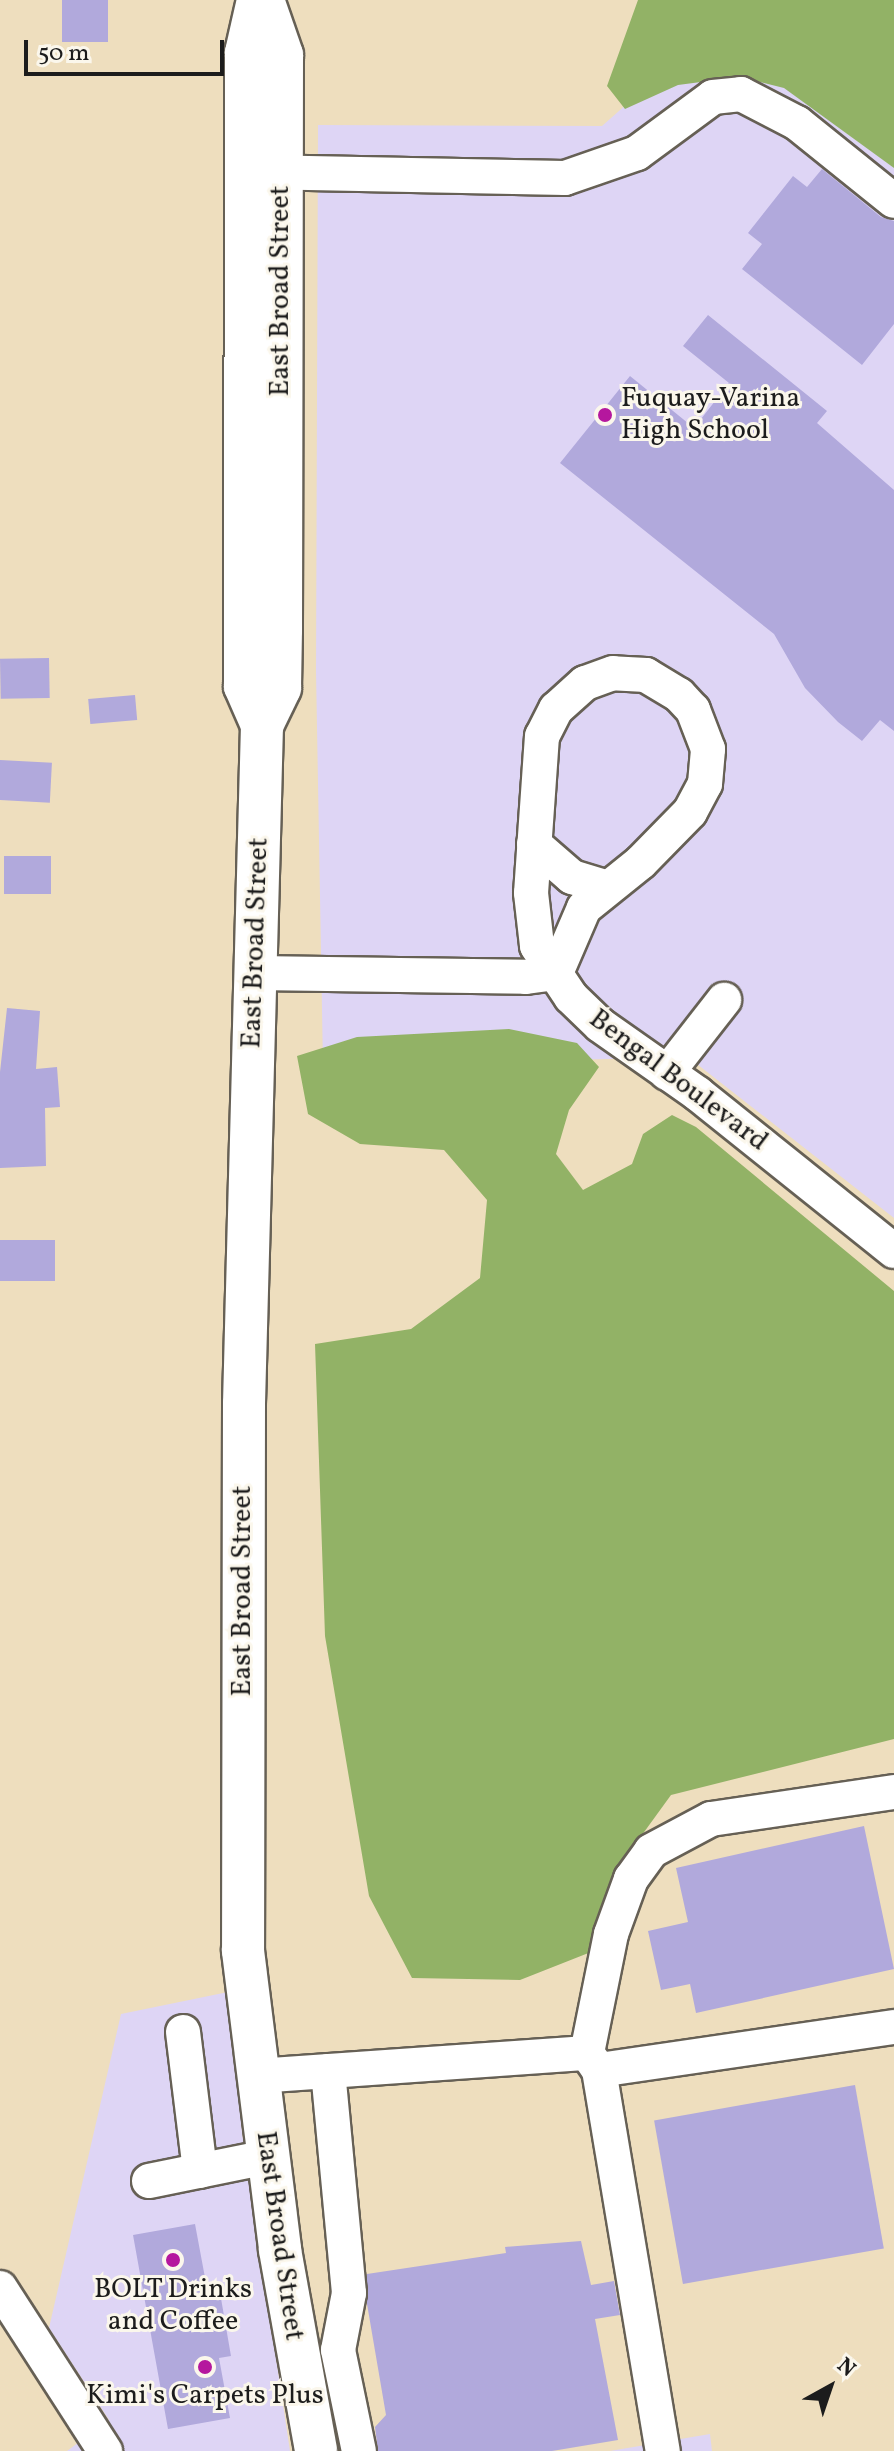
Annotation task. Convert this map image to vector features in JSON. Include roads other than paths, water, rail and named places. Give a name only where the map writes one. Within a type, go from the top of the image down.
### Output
[{"type":"main road","name":"East Broad Street","points":[[260,0],[246,53],[264,172],[280,688],[262,725],[242,1751],[243,1951],[267,2157],[296,2354],[316,2451]]},
{"type":"street","points":[[264,172],[565,178],[637,153],[713,97],[741,94],[797,123],[894,201]]},
{"type":"street","points":[[255,973],[526,977],[556,973],[575,919],[690,812],[705,784],[708,758],[703,729],[693,710],[664,684],[646,675],[613,673],[585,683],[556,709],[538,756],[534,844],[572,877],[607,888]]},
{"type":"street","name":"Bengal Boulevard","points":[[534,844],[533,931],[556,973],[583,1010],[894,1251]]},
{"type":"street","points":[[667,1073],[724,1000]]},
{"type":"street","points":[[663,2451],[593,2062],[611,1934],[631,1879],[651,1851],[711,1819],[894,1792]]},
{"type":"street","points":[[257,2076],[593,2062],[894,2027]]},
{"type":"street","points":[[183,2032],[200,2171]]},
{"type":"street","points":[[328,2071],[349,2293],[338,2350],[359,2451]]},
{"type":"street","points":[[149,2181],[267,2157]]},
{"type":"street","points":[[0,2288],[105,2451]]},
{"type":"street","points":[[296,2354],[338,2350]]},
{"type":"place","name":"Fuquay-Varina High School","points":[[605,415]]},
{"type":"place","name":"BOLT Drinks and Coffee","points":[[173,2260]]},
{"type":"place","name":"Kimi's Carpets Plus","points":[[205,2367]]}]
